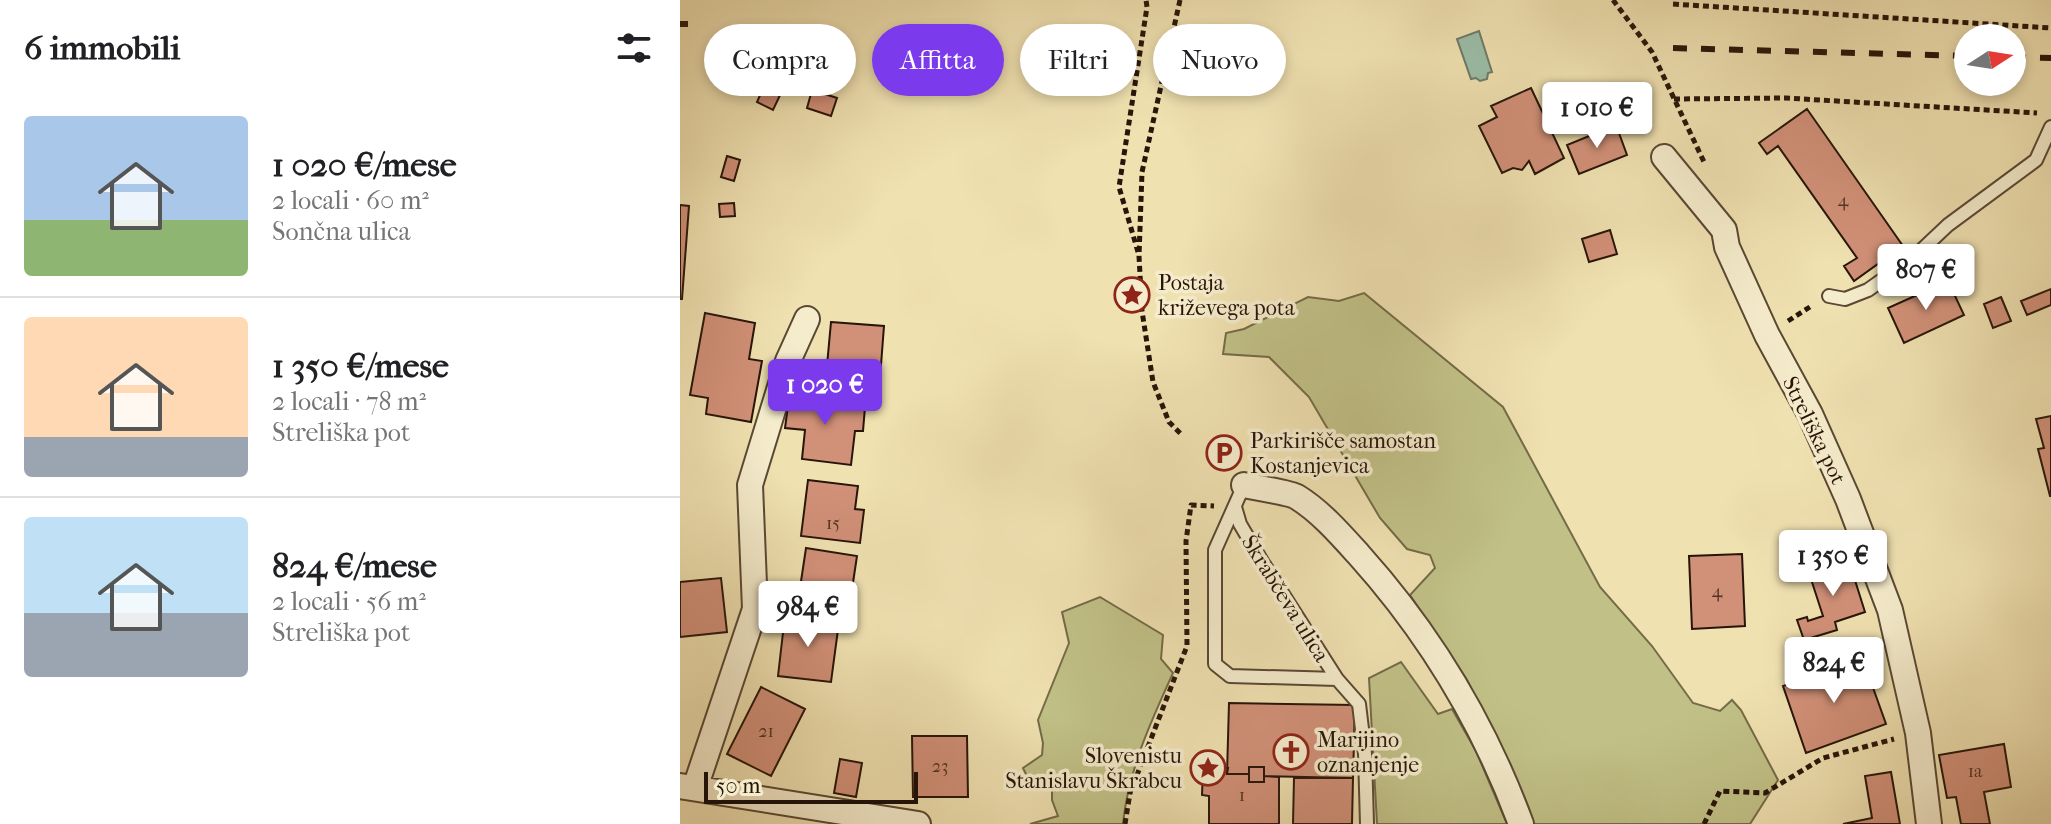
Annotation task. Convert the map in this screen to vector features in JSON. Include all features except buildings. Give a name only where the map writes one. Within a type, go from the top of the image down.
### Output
[{"type":"street","name":"Streliška pot","points":[[1664,157],[1724,230],[1727,247],[1767,335],[1817,428],[1848,499],[1885,596],[1918,733],[1929,824]]},
{"type":"street","points":[[807,319],[788,361],[750,485],[755,609],[688,787],[918,824]]},
{"type":"street","points":[[1239,496],[1294,495],[1349,543],[1392,591],[1445,666],[1490,748],[1521,824]]},
{"type":"lane","points":[[1829,296],[1845,299],[1868,290],[1913,258],[1948,225],[2036,160],[2051,127]]},
{"type":"lane","points":[[1239,496],[1215,550],[1215,664],[1230,676],[1337,679]]},
{"type":"lane","name":"Škrabčeva ulica","points":[[1239,496],[1240,524],[1337,679],[1359,704],[1365,754],[1367,824]]},
{"type":"path","points":[[1139,256],[1119,187],[1146,0]]},
{"type":"path","points":[[1180,0],[1142,172],[1139,256],[1142,311],[1153,382],[1169,422],[1182,435]]},
{"type":"path","points":[[1613,0],[1652,52],[1710,174]]},
{"type":"path","points":[[1673,4],[2051,28]]},
{"type":"path","points":[[1674,99],[1786,98],[2051,114]]},
{"type":"path","points":[[1767,335],[1829,296]]},
{"type":"path","points":[[1125,824],[1130,793],[1187,646],[1186,541],[1191,505],[1239,496]]},
{"type":"path","points":[[1704,824],[1720,791],[1765,793],[1823,758],[1918,733]]},
{"type":"green space","points":[[1364,293],[1503,407],[1600,587],[1652,646],[1693,703],[1720,711],[1732,700],[1741,710],[1778,780],[1750,824],[1532,824],[1501,749],[1467,680],[1410,595],[1435,568],[1430,555],[1407,549],[1380,518],[1309,397],[1269,357],[1223,354],[1226,333],[1244,329],[1308,297],[1339,301]]},
{"type":"green space","points":[[1100,597],[1163,635],[1161,659],[1173,673],[1135,766],[1123,824],[1030,824],[1058,816],[1052,800],[1052,786],[1033,789],[1023,768],[1042,755],[1038,720],[1069,643],[1062,612]]},
{"type":"green space","points":[[1401,662],[1438,714],[1452,709],[1476,751],[1507,824],[1377,824],[1369,678]]},
{"type":"shaded area","points":[[1479,31],[1492,72],[1488,73],[1487,79],[1480,81],[1471,79],[1457,39]]},
{"type":"railway","points":[[680,24],[688,24]]},
{"type":"railway","points":[[1673,48],[1954,56]]},
{"type":"railway","points":[[2026,57],[2051,58]]},
{"type":"place","name":"Postaja križevega pota","points":[[1132,295]]},
{"type":"place","name":"Parkirišče samostan Kostanjevica","points":[[1224,453]]},
{"type":"place","name":"Marijino oznanjenje","points":[[1291,752]]},
{"type":"place","name":"Slovenistu Stanislavu Škrabcu","points":[[1208,768]]}]
